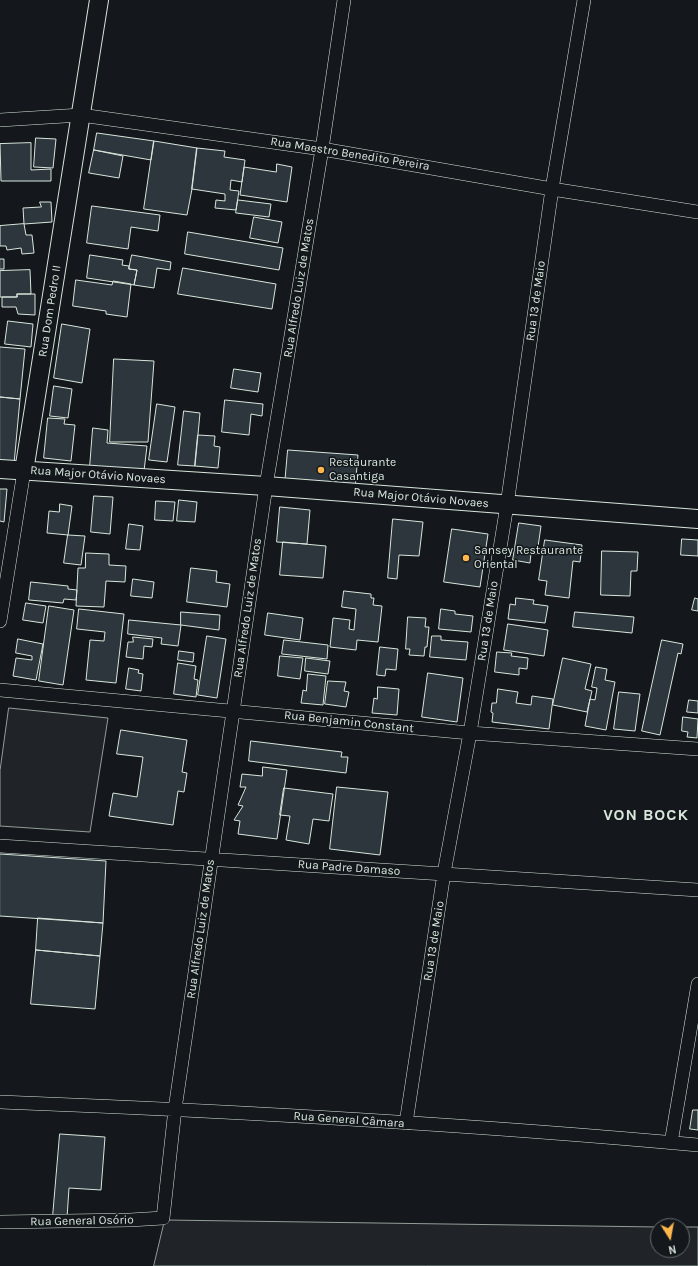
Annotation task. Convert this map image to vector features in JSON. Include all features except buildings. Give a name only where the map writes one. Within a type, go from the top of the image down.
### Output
[{"type":"main road","name":"Rua Dom Pedro II","points":[[24,471],[99,0]]},
{"type":"main road","name":"Rua Major Otávio Novaes","points":[[0,468],[24,471],[266,486],[698,519]]},
{"type":"street","name":"Rua Alfredo Luiz de Matos","points":[[163,1218],[175,1109],[266,486],[322,149],[344,0]]},
{"type":"street","name":"Rua 13 de Maio","points":[[406,1123],[444,873],[470,734],[507,505],[552,189],[584,0]]},
{"type":"street","name":"Rua Maestro Benedito Pereira","points":[[0,120],[81,115],[322,149],[552,189],[698,212]]},
{"type":"street","name":"Rua Dom Pedro II","points":[[0,621],[24,471]]},
{"type":"street","name":"Rua Benjamin Constant","points":[[0,690],[470,734],[698,749]]},
{"type":"street","name":"Rua Padre Damaso","points":[[0,846],[698,890]]},
{"type":"street","points":[[671,1143],[698,987]]},
{"type":"street","name":"Rua General Câmara","points":[[0,1102],[175,1109],[406,1123],[698,1145]]},
{"type":"street","name":"Rua General Osório","points":[[0,1222],[163,1218]]},
{"type":"shaded area","points":[[9,708],[108,718],[90,832],[0,826],[0,771]]},
{"type":"shaded area","points":[[165,1220],[650,1227],[650,1258],[690,1258],[690,1227],[698,1227],[698,1266],[154,1266]]},
{"type":"place","name":"Restaurante Casantiga","points":[[321,470]]},
{"type":"place","name":"Sansey Restaurante Oriental","points":[[466,558]]},
{"type":"district","name":"VON BOCK","points":[[646,815]]}]
